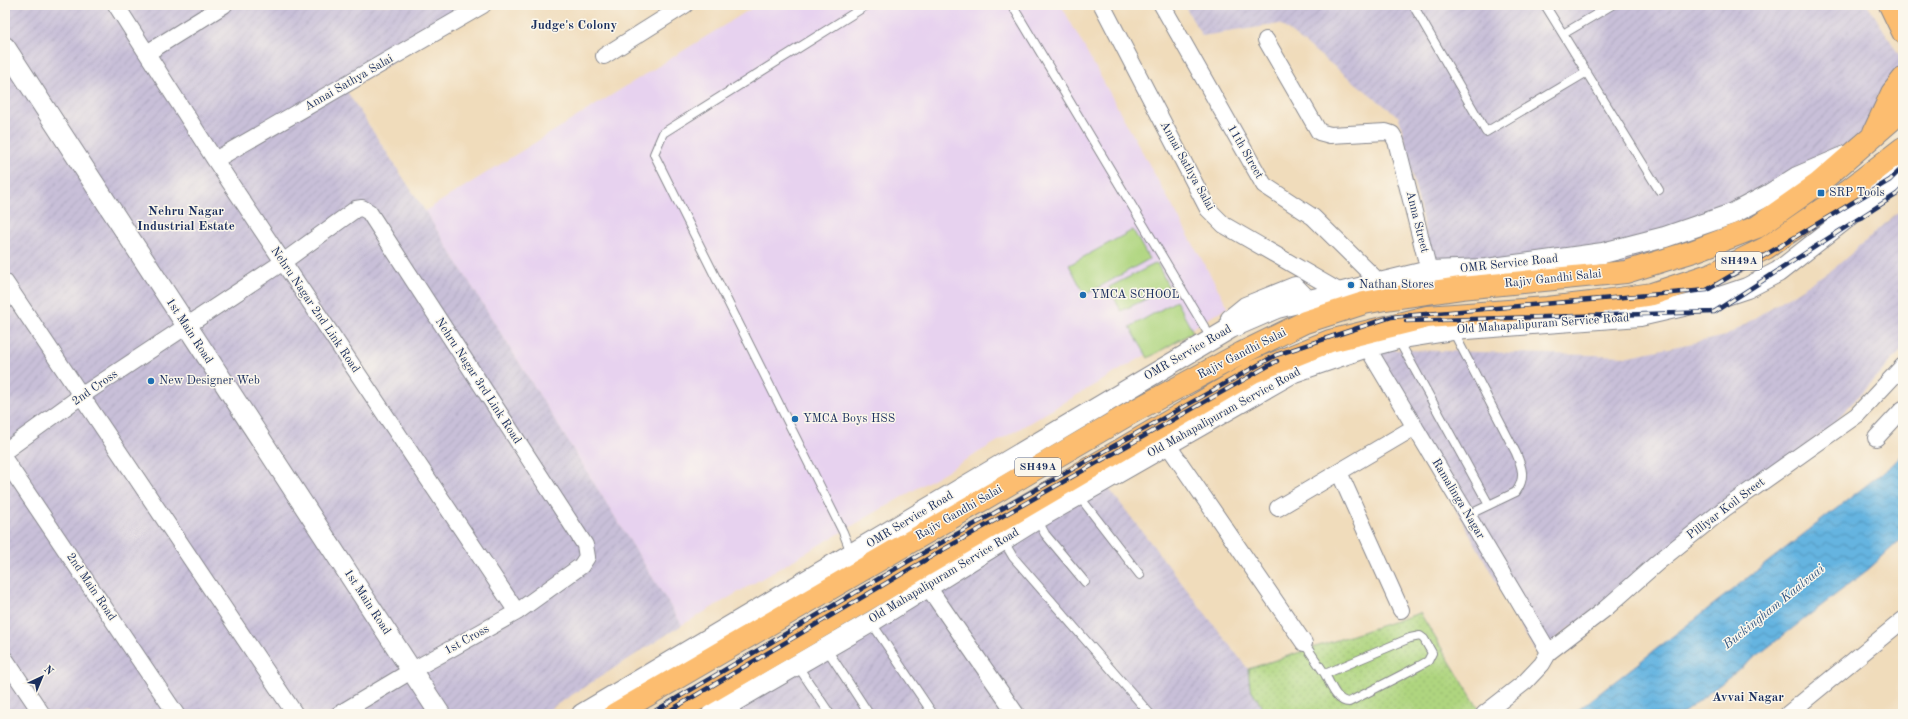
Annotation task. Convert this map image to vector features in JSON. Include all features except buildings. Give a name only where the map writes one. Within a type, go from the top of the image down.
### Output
[{"type":"main road","points":[[1890,5],[1903,32]]},
{"type":"main road","points":[[1864,145],[1892,94],[1903,79]]},
{"type":"main road","name":"Rajiv Gandhi Salai","points":[[615,714],[1136,410],[1242,353],[1305,322],[1364,303],[1385,299],[1487,286],[1626,272],[1694,251],[1756,227],[1818,184],[1903,110]]},
{"type":"main road","name":"Rajiv Gandhi Salai","points":[[672,714],[865,613],[941,556],[1254,372],[1330,341],[1379,340],[1427,317],[1547,308],[1652,294],[1712,274],[1766,248],[1837,199],[1903,148]]},
{"type":"main road","points":[[1487,286],[1501,266]]},
{"type":"main road","points":[[928,532],[941,556]]},
{"type":"street","name":"Nehru Nagar 2nd Link Road","points":[[116,5],[215,160],[517,612]]},
{"type":"street","points":[[147,54],[224,5]]},
{"type":"street","name":"Annai Sathya Salai","points":[[215,160],[483,5]]},
{"type":"street","points":[[604,56],[685,5]]},
{"type":"street","name":"Annai Sathya Salai","points":[[1102,5],[1208,209],[1224,225],[1342,292]]},
{"type":"street","name":"11th Street","points":[[1162,5],[1264,185],[1313,217],[1381,284]]},
{"type":"street","name":"Anna Street","points":[[1266,40],[1319,132],[1330,135],[1386,132],[1392,134],[1396,141],[1429,271]]},
{"type":"street","name":"1st Main Road","points":[[5,47],[440,714]]},
{"type":"street","name":"OMR Service Road","points":[[582,714],[852,555],[1228,329],[1277,308],[1381,284],[1429,271],[1486,269],[1603,253],[1665,238],[1732,214],[1798,177],[1864,145]]},
{"type":"street","name":"Old Mahapalipuram Service Road","points":[[712,714],[735,709],[825,647],[865,613],[928,587],[1037,519],[1294,372],[1379,340],[1453,330],[1640,316],[1714,300],[1747,288],[1778,272],[1903,174]]},
{"type":"street","name":"Nehru Nagar 3rd Link Road","points":[[283,262],[356,209],[362,208],[368,212],[585,545],[587,557]]},
{"type":"street","name":"2nd Cross","points":[[5,451],[81,396],[283,262]]},
{"type":"street","points":[[5,282],[295,714]]},
{"type":"street","name":"Ramalinga Nagar","points":[[1379,340],[1415,427],[1549,652]]},
{"type":"street","name":"Pilliyar Koil Sreet","points":[[1484,714],[1525,682],[1542,664],[1549,652],[1605,609],[1657,563],[1724,509],[1857,414],[1903,366]]},
{"type":"street","points":[[1876,438],[1903,409]]},
{"type":"street","points":[[1278,508],[1415,427]]},
{"type":"street","points":[[1167,444],[1304,643]]},
{"type":"street","name":"2nd Main Road","points":[[5,460],[176,714]]},
{"type":"street","points":[[1339,472],[1401,610]]},
{"type":"street","name":"1st Cross","points":[[339,714],[411,671],[517,612],[581,566],[587,557]]},
{"type":"street","points":[[928,587],[1016,714]]},
{"type":"street","points":[[1788,714],[1903,620]]},
{"type":"street","points":[[5,659],[42,714]]},
{"type":"lane","points":[[852,555],[843,532],[654,154],[663,133],[867,5]]},
{"type":"lane","points":[[1012,5],[1211,338]]},
{"type":"lane","points":[[1413,5],[1486,132],[1587,72]]},
{"type":"lane","points":[[1545,5],[1659,190]]},
{"type":"lane","points":[[1563,34],[1612,5]]},
{"type":"lane","points":[[1453,330],[1522,467],[1523,478],[1521,486],[1516,492],[1468,515]]},
{"type":"lane","points":[[1379,340],[1489,505]]},
{"type":"lane","points":[[1079,496],[1140,575]]},
{"type":"lane","points":[[1037,519],[1045,534],[1085,582]]},
{"type":"lane","points":[[1003,540],[1013,557],[1150,714]]},
{"type":"lane","points":[[865,613],[933,714]]},
{"type":"lane","points":[[1304,643],[1325,674],[1338,697],[1344,702],[1349,702],[1423,664],[1428,661],[1432,652],[1424,639],[1420,636],[1410,638],[1325,674]]},
{"type":"lane","points":[[825,647],[869,714]]},
{"type":"lane","points":[[798,665],[830,714]]},
{"type":"shaded area","name":"Nehru Nagar Industrial Estate","points":[[5,5],[488,5],[346,90],[425,211],[682,625],[542,714],[5,714]]},
{"type":"shaded area","name":"YMCA Boys HSS","points":[[757,5],[1061,5],[1228,307],[682,625],[425,211]]},
{"type":"shaded area","points":[[1184,5],[1868,5],[1901,58],[1895,114],[1787,200],[1666,269],[1438,287],[1399,117],[1280,24],[1202,36]]},
{"type":"shaded area","points":[[1903,208],[1903,349],[1828,429],[1602,604],[1536,653],[1367,349],[1630,356],[1726,336],[1837,266]]},
{"type":"shaded area","points":[[1097,473],[1248,669],[1250,687],[1266,714],[707,714]]},
{"type":"green space","points":[[1133,230],[1149,259],[1085,295],[1069,265]]},
{"type":"green space","points":[[1157,263],[1169,288],[1121,311],[1109,287]]},
{"type":"green space","points":[[1176,301],[1193,332],[1148,358],[1130,327]]},
{"type":"green space","points":[[1420,613],[1482,714],[1266,714],[1250,687],[1248,669]]},
{"type":"water","name":"Buckingham Kaalvaai","points":[[1903,454],[1903,537],[1870,568],[1682,714],[1573,714],[1891,466]]},
{"type":"railway","points":[[650,714],[907,562],[1276,355],[1391,317],[1707,290],[1890,180],[1903,167]]},
{"type":"railway","points":[[1406,321],[1714,312],[1897,194],[1903,188]]},
{"type":"railway","points":[[664,714],[939,552],[1277,361]]},
{"type":"place","name":"SRP Tools","points":[[1821,193]]},
{"type":"place","name":"Nathan Stores","points":[[1351,285]]},
{"type":"place","name":"YMCA SCHOOL","points":[[1083,295]]},
{"type":"place","name":"New Designer Web","points":[[151,381]]},
{"type":"place","name":"YMCA Boys HSS","points":[[795,419]]},
{"type":"district","name":"Judge's Colony","points":[[574,25]]},
{"type":"district","name":"Nehru Nagar Industrial Estate","points":[[186,218]]},
{"type":"district","name":"Avvai Nagar","points":[[1748,697]]}]
